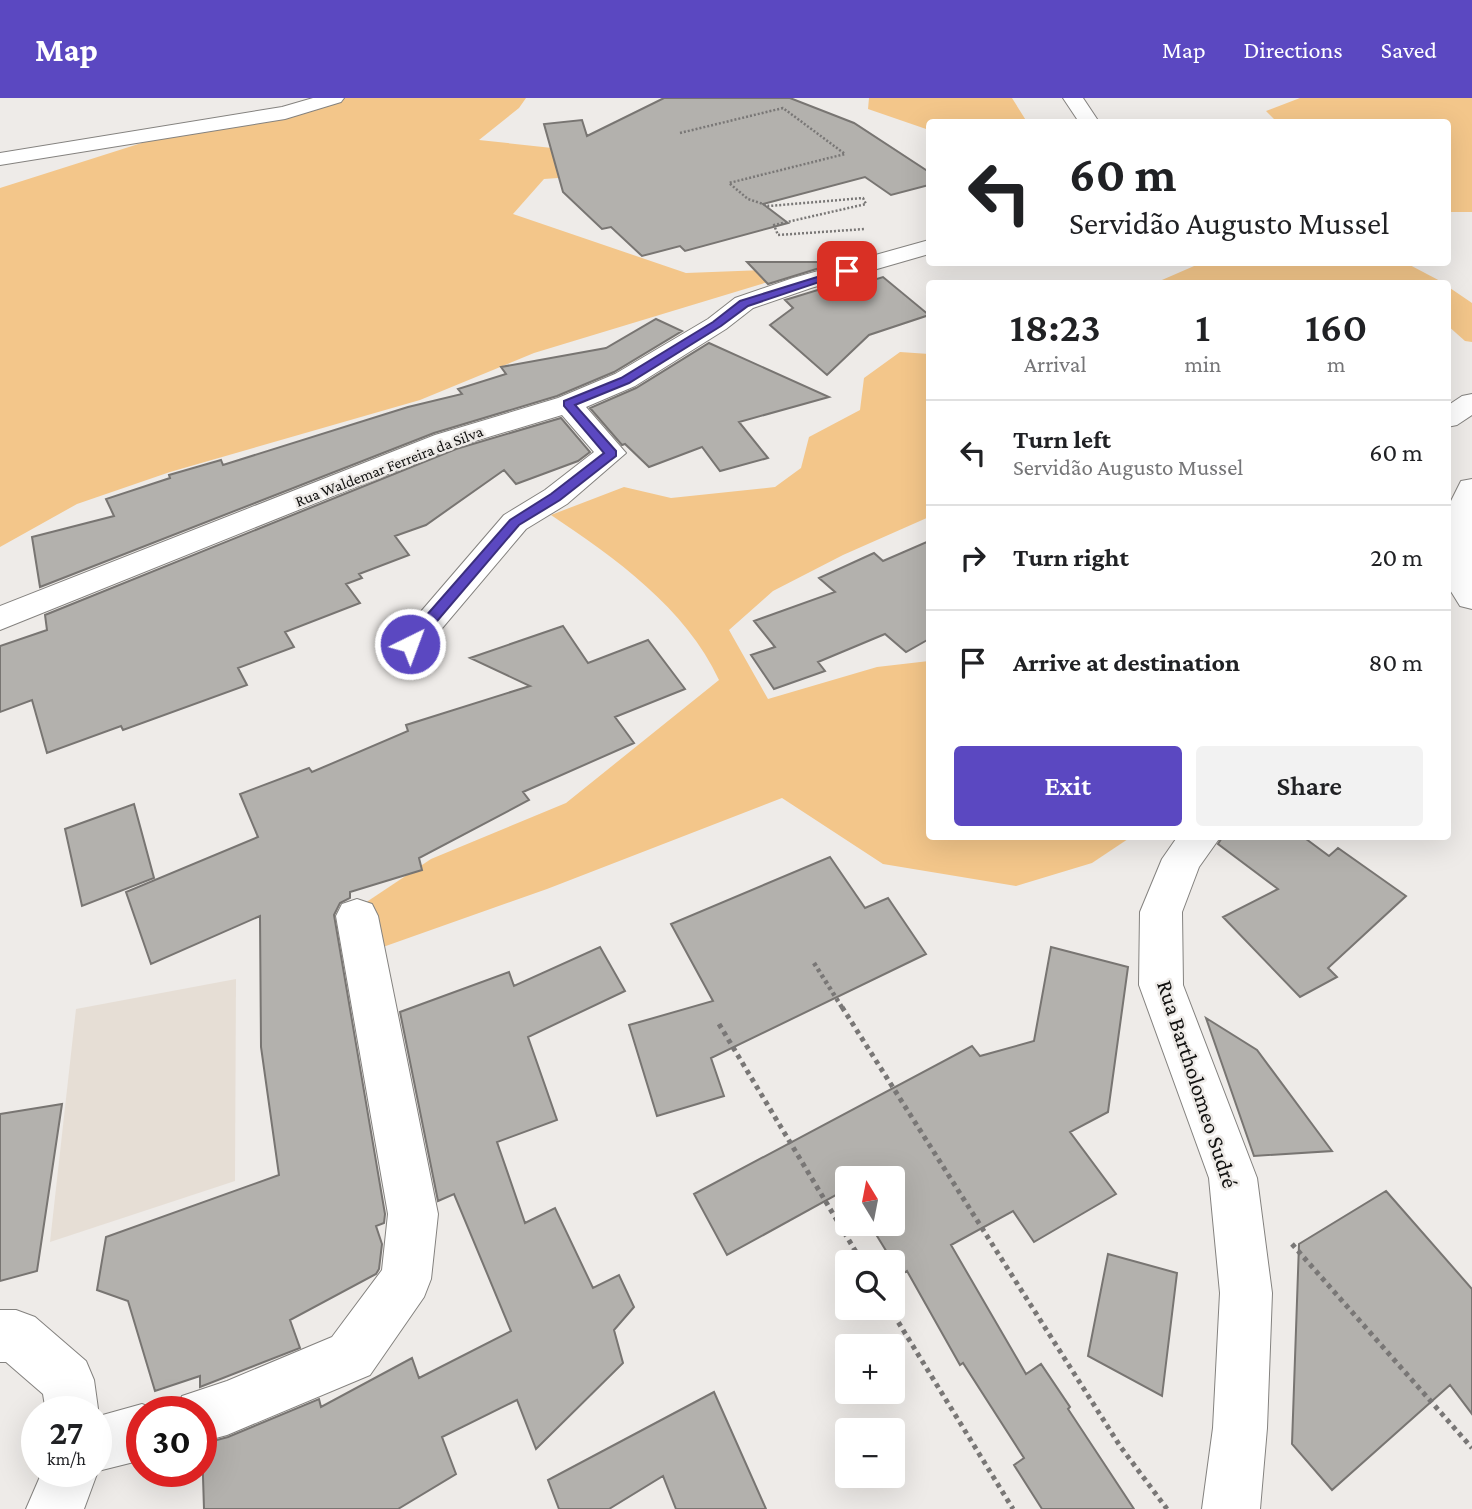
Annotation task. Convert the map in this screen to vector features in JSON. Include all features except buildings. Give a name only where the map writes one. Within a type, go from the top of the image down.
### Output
[{"type":"street","points":[[0,159],[285,113],[334,98]]},
{"type":"street","points":[[1073,98],[1087,119]]},
{"type":"street","name":"Rua Waldemar Ferreira da Silva","points":[[0,619],[445,441],[568,404],[625,380],[717,324],[744,303],[802,283],[926,248]]},
{"type":"street","points":[[1451,416],[1472,402]]},
{"type":"street","points":[[410,644],[515,522],[555,497],[611,453],[568,404]]},
{"type":"street","points":[[1472,488],[1465,500],[1455,541],[1457,571],[1472,598]]},
{"type":"street","name":"Rua Bartholomeo Sudré","points":[[1199,840],[1182,859],[1161,912],[1161,985],[1233,1178],[1247,1293],[1240,1428],[1231,1509]]},
{"type":"street","points":[[217,1411],[351,1356],[407,1279],[413,1214],[357,916]]},
{"type":"street","points":[[0,1336],[16,1336],[67,1380],[70,1396]]},
{"type":"street","points":[[55,1509],[64,1487]]},
{"type":"path","points":[[680,133],[783,108],[845,154],[729,183],[748,199],[769,206],[863,198],[866,204],[774,225],[778,235],[871,229]]},
{"type":"path","points":[[814,963],[1120,1446],[1167,1509]]},
{"type":"path","points":[[719,1024],[855,1250]]},
{"type":"path","points":[[1289,1241],[1472,1448]]},
{"type":"path","points":[[897,1320],[1013,1509]]},
{"type":"shaded area","points":[[323,98],[526,98],[519,108],[479,140],[608,154],[669,170],[544,179],[513,214],[686,273],[814,268],[534,353],[420,400],[170,472],[77,504],[0,547],[0,188],[151,140]]},
{"type":"shaded area","points":[[869,98],[1012,98],[1025,119],[926,119],[926,129],[868,109]]},
{"type":"shaded area","points":[[1300,98],[1472,98],[1472,212],[1451,212],[1451,119],[1274,119],[1266,111]]},
{"type":"shaded area","points":[[1194,266],[1412,266],[1438,280],[1162,280]]},
{"type":"shaded area","points":[[1451,289],[1472,303],[1472,342],[1465,341],[1451,329]]},
{"type":"shaded area","points":[[900,352],[926,354],[926,518],[843,555],[773,591],[729,630],[768,699],[877,667],[926,661],[926,840],[1126,840],[1092,863],[1016,886],[883,864],[782,798],[547,889],[383,947],[365,903],[431,859],[566,803],[719,680],[705,654],[668,607],[624,567],[551,515],[624,487],[671,498],[775,487],[801,468],[809,437],[860,410],[864,378]]},
{"type":"shaded area","points":[[236,979],[235,1181],[50,1242],[76,1009]]},
{"type":"route","points":[[410,644],[515,522],[555,497],[611,453],[568,404],[625,380],[717,324],[744,303],[847,271]]}]
